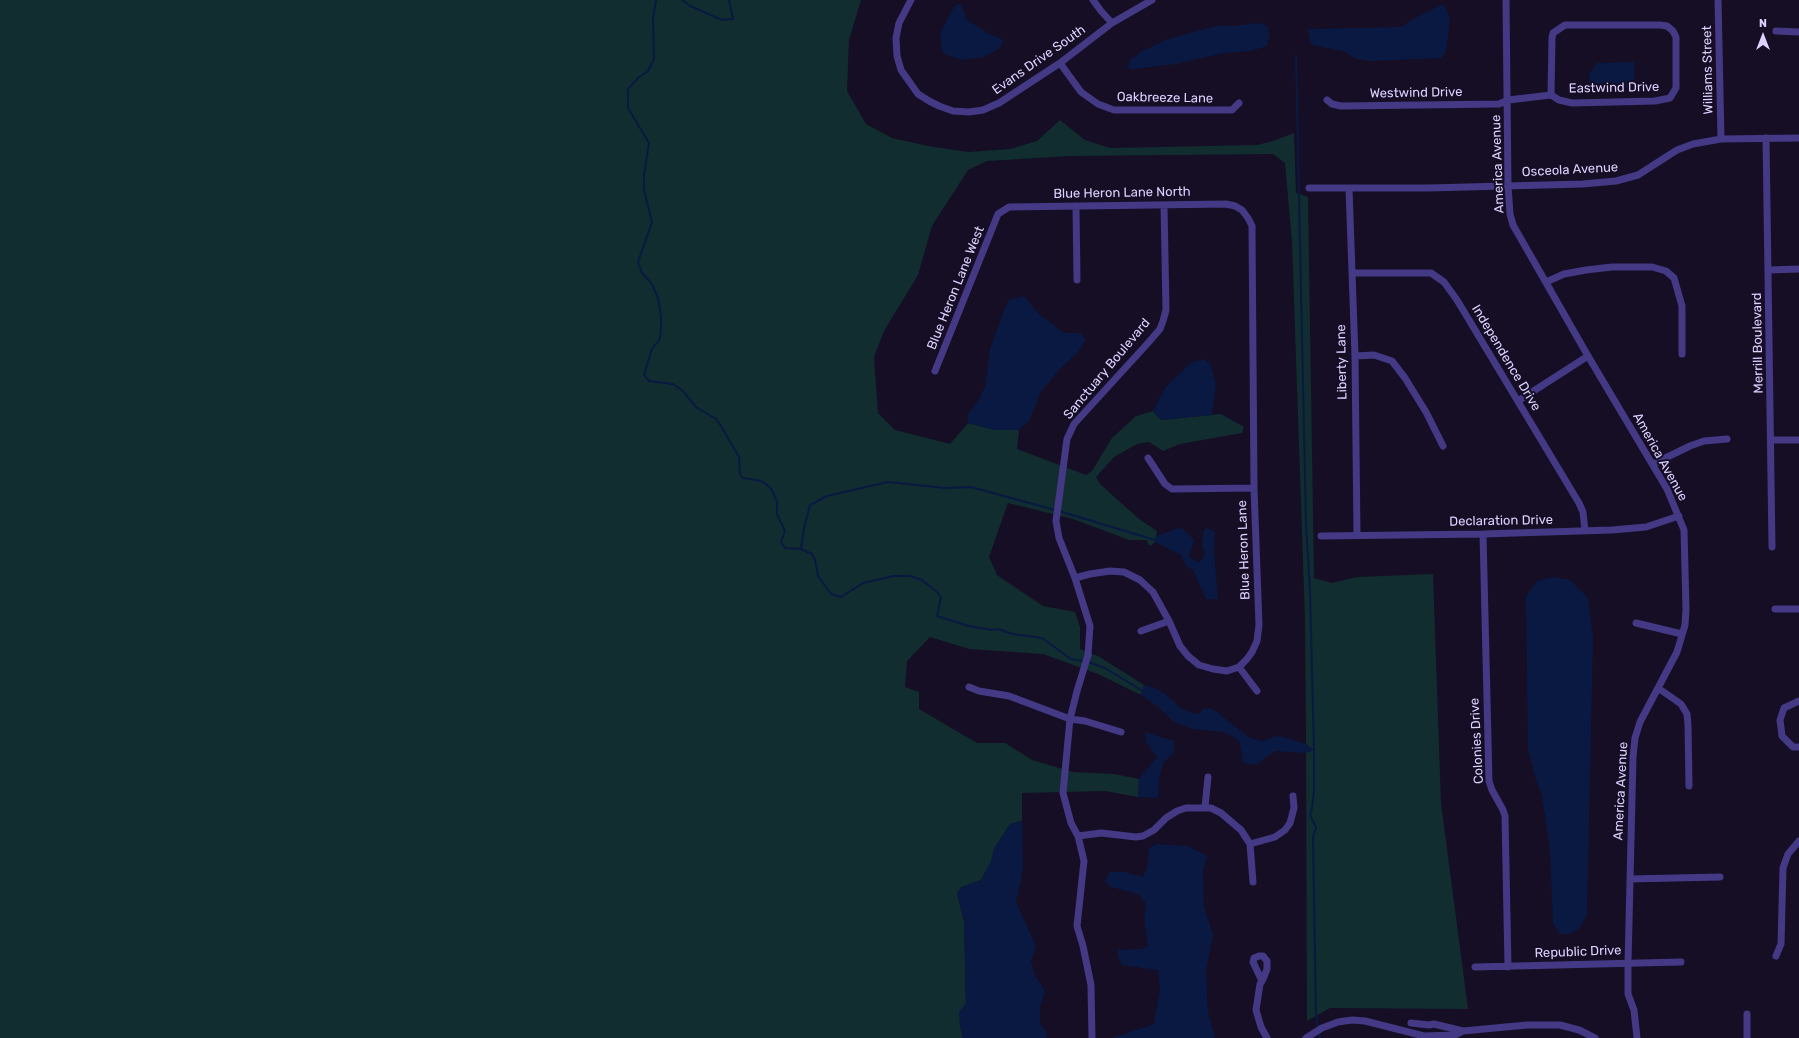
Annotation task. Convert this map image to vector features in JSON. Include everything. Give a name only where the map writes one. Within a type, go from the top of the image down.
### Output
[{"type":"street","name":"Evans Drive South","points":[[911,0],[899,23],[896,38],[897,56],[901,70],[918,94],[939,106],[953,111],[969,112],[983,110],[1010,96],[1060,63],[1112,23],[1152,0]]},
{"type":"street","points":[[1093,0],[1112,23]]},
{"type":"street","name":"America Avenue","points":[[1506,0],[1508,185],[1510,214],[1513,225],[1588,356],[1667,488],[1679,516],[1685,540],[1686,609],[1682,634],[1677,652],[1640,722],[1635,738],[1628,994],[1634,1010],[1637,1038]]},
{"type":"street","name":"Williams Street","points":[[1718,0],[1721,139]]},
{"type":"street","name":"Eastwind Drive","points":[[1508,100],[1551,95],[1560,100],[1572,103],[1655,101],[1670,98],[1676,88],[1676,37],[1673,30],[1667,26],[1565,25],[1553,34],[1552,38],[1551,95]]},
{"type":"street","points":[[1776,32],[1799,32]]},
{"type":"street","name":"Oakbreeze Lane","points":[[1060,63],[1081,92],[1098,104],[1114,110],[1232,110],[1239,103]]},
{"type":"street","name":"Westwind Drive","points":[[1327,100],[1332,104],[1341,106],[1499,104],[1508,100]]},
{"type":"street","name":"Merrill Boulevard","points":[[1766,138],[1772,547]]},
{"type":"street","name":"Osceola Avenue","points":[[1309,188],[1428,188],[1583,184],[1616,181],[1638,175],[1676,150],[1693,144],[1721,139],[1799,138]]},
{"type":"street","name":"Liberty Lane","points":[[1349,188],[1355,356],[1357,535]]},
{"type":"street","name":"Blue Heron Lane North","points":[[998,214],[1009,207],[1226,204],[1235,206],[1245,213]]},
{"type":"street","name":"Sanctuary Boulevard","points":[[1092,1038],[1091,985],[1083,946],[1077,926],[1084,861],[1078,836],[1071,823],[1062,794],[1070,719],[1088,655],[1090,626],[1075,578],[1059,538],[1056,521],[1067,439],[1074,424],[1148,343],[1160,329],[1163,321],[1166,310],[1164,205]]},
{"type":"street","points":[[1076,206],[1077,280]]},
{"type":"street","name":"Blue Heron Lane","points":[[1239,667],[1252,652],[1257,641],[1259,625],[1254,488],[1252,226],[1245,213]]},
{"type":"street","name":"Blue Heron Lane West","points":[[935,371],[998,214]]},
{"type":"street","points":[[1546,282],[1564,274],[1618,267],[1659,268],[1666,271],[1674,278],[1682,306],[1682,354]]},
{"type":"street","points":[[1769,270],[1799,269]]},
{"type":"street","name":"Independence Drive","points":[[1352,273],[1431,273],[1444,282],[1457,300],[1583,512],[1585,531]]},
{"type":"street","points":[[1355,356],[1374,355],[1392,360],[1426,412],[1443,446]]},
{"type":"street","points":[[1518,401],[1588,356]]},
{"type":"street","points":[[1653,464],[1704,441],[1727,439]]},
{"type":"street","points":[[1771,440],[1799,440]]},
{"type":"street","points":[[1148,458],[1165,484],[1172,489],[1254,488]]},
{"type":"street","name":"Declaration Drive","points":[[1321,536],[1585,531],[1646,527],[1679,516]]},
{"type":"street","name":"Colonies Drive","points":[[1483,534],[1489,781],[1505,816],[1508,967]]},
{"type":"street","points":[[1075,578],[1110,571],[1124,572],[1140,580],[1153,592],[1169,621],[1180,646],[1188,656],[1199,665],[1213,669],[1227,671],[1239,667],[1257,691]]},
{"type":"street","points":[[1775,609],[1799,609]]},
{"type":"street","points":[[1141,631],[1169,621]]},
{"type":"street","points":[[1636,623],[1682,634]]},
{"type":"street","points":[[969,688],[1010,696],[1070,719],[1085,721],[1121,732]]},
{"type":"street","points":[[1658,688],[1681,704],[1687,714],[1689,786]]},
{"type":"street","points":[[1799,701],[1784,708],[1780,720],[1782,736],[1793,747],[1799,747]]},
{"type":"street","points":[[1204,807],[1208,776]]},
{"type":"street","points":[[1250,844],[1275,837],[1285,830],[1290,823],[1294,808],[1294,796]]},
{"type":"street","points":[[1078,836],[1100,833],[1136,837],[1143,836],[1154,830],[1166,818],[1177,811],[1186,808],[1204,807],[1221,813],[1241,830],[1250,844],[1253,882]]},
{"type":"street","points":[[1776,956],[1781,944],[1783,868],[1788,854],[1799,841]]},
{"type":"street","points":[[1630,879],[1720,877]]},
{"type":"street","name":"Republic Drive","points":[[1475,967],[1681,962]]},
{"type":"street","points":[[1262,981],[1256,1010],[1261,1027],[1267,1038]]},
{"type":"street","points":[[1747,1014],[1747,1038]]},
{"type":"street","points":[[1308,1036],[1322,1028],[1338,1022],[1358,1021],[1424,1036],[1455,1035],[1464,1032],[1527,1026],[1560,1026],[1579,1030],[1595,1038]]},
{"type":"street","points":[[1397,1030],[1410,1024],[1434,1024],[1464,1032]]},
{"type":"green space","points":[[0,0],[861,0],[849,40],[847,91],[866,124],[892,138],[928,146],[968,152],[1010,149],[1037,141],[1060,120],[1085,140],[1110,148],[1257,145],[1294,133],[1296,193],[1308,197],[1314,578],[1332,583],[1357,577],[1433,574],[1441,803],[1468,1009],[1330,1008],[1307,1021],[1306,753],[1313,750],[1306,744],[1305,619],[1292,242],[1285,163],[1273,154],[1070,156],[987,161],[968,170],[932,226],[918,275],[884,331],[874,357],[878,413],[895,430],[950,444],[968,423],[995,430],[1019,430],[1017,449],[1086,475],[1092,471],[1112,438],[1136,416],[1153,411],[1161,420],[1221,414],[1244,427],[1242,433],[1180,444],[1163,451],[1149,442],[1137,444],[1114,457],[1096,477],[1100,484],[1139,519],[1157,531],[1155,542],[1150,546],[1146,540],[1129,540],[1073,519],[1008,503],[989,557],[997,575],[1043,606],[1075,612],[1080,627],[1080,649],[1098,656],[1144,685],[1141,695],[1098,674],[1043,654],[969,649],[930,637],[907,661],[905,687],[919,692],[919,709],[977,743],[1005,743],[1032,760],[1073,772],[1114,774],[1139,779],[1138,797],[1105,791],[1022,793],[1022,821],[1010,824],[994,849],[991,862],[981,880],[962,887],[957,893],[964,921],[966,1004],[960,1026],[963,1038],[0,1038]]},
{"type":"water","points":[[957,4],[960,4],[967,20],[1003,41],[1000,48],[984,57],[962,60],[944,54],[942,50],[940,33]]},
{"type":"water","points":[[1443,4],[1450,19],[1446,52],[1441,58],[1369,61],[1356,59],[1343,51],[1312,45],[1309,37],[1308,29],[1401,27]]},
{"type":"water","points":[[1258,23],[1267,26],[1270,35],[1267,46],[1251,51],[1224,53],[1176,64],[1134,69],[1128,68],[1130,60],[1142,51],[1168,39],[1216,26],[1234,26]]},
{"type":"water","points":[[1634,62],[1634,89],[1590,88],[1589,75],[1597,63]]},
{"type":"water","points":[[1024,296],[1037,312],[1061,331],[1066,333],[1080,333],[1086,339],[1079,351],[1057,372],[1041,392],[1029,421],[1019,430],[995,430],[968,423],[968,414],[978,401],[985,387],[990,349],[1008,300]]},
{"type":"water","points":[[1204,359],[1211,365],[1216,384],[1212,415],[1161,420],[1153,411],[1165,388],[1192,362]]},
{"type":"water","points":[[1179,528],[1183,529],[1194,540],[1189,557],[1197,562],[1201,561],[1205,555],[1202,545],[1204,530],[1207,528],[1215,532],[1214,550],[1218,599],[1206,599],[1193,570],[1187,567],[1181,555],[1155,542],[1156,536]]},
{"type":"water","points":[[1553,577],[1570,580],[1588,598],[1593,638],[1587,914],[1580,928],[1570,934],[1560,934],[1553,924],[1550,850],[1542,795],[1535,777],[1528,749],[1526,596],[1537,581]]},
{"type":"water","points":[[1144,685],[1155,688],[1164,693],[1182,709],[1192,713],[1199,714],[1204,708],[1213,709],[1250,738],[1263,741],[1276,736],[1283,737],[1306,744],[1314,750],[1306,753],[1276,751],[1263,759],[1258,765],[1243,763],[1240,743],[1237,739],[1223,732],[1192,729],[1173,721],[1157,706],[1141,695]]},
{"type":"water","points":[[1145,732],[1174,741],[1174,752],[1163,764],[1159,780],[1158,798],[1138,797],[1139,779],[1157,757],[1146,742]]},
{"type":"water","points":[[1022,821],[1023,870],[1016,902],[1036,946],[1031,961],[1035,976],[1045,990],[1040,1008],[1040,1024],[1047,1033],[1046,1038],[963,1038],[959,1012],[966,1003],[964,921],[957,893],[962,887],[981,880],[991,862],[994,849],[1010,824]]},
{"type":"water","points":[[1156,844],[1188,846],[1207,856],[1203,871],[1204,907],[1213,935],[1206,970],[1208,1011],[1215,1038],[1112,1038],[1154,1024],[1160,989],[1158,970],[1122,965],[1118,957],[1118,950],[1141,949],[1148,946],[1144,919],[1146,904],[1138,894],[1111,887],[1105,881],[1110,872],[1125,872],[1143,877],[1147,868],[1149,848]]},
{"type":"waterway","points":[[656,0],[653,19],[654,59],[648,71],[639,77],[628,89],[628,108],[649,143],[644,175],[644,190],[652,222],[638,262],[642,273],[652,284],[658,298],[661,316],[660,339],[652,349],[644,375],[649,381],[673,384],[683,391],[696,407],[716,419],[739,457],[740,474],[743,478],[761,481],[772,490],[777,502],[777,514],[785,531],[781,542],[785,548],[801,549],[812,554],[815,560],[818,576],[831,594],[841,597],[863,583],[894,576],[910,576],[922,580],[941,597],[937,616],[969,626],[992,630],[998,629],[1013,634],[1042,638],[1071,659],[1083,661]]},
{"type":"waterway","points":[[682,0],[690,6],[722,20],[733,19],[729,0]]},
{"type":"waterway","points":[[1296,56],[1306,524],[1310,591],[1314,750],[1314,791],[1310,815],[1316,827],[1313,837],[1316,1014],[1318,1028]]},
{"type":"waterway","points":[[801,549],[804,528],[810,505],[827,496],[888,482],[945,488],[971,487],[1055,510]]},
{"type":"waterway","points":[[1059,511],[1155,540]]},
{"type":"waterway","points":[[1088,662],[1105,668],[1141,690]]},
{"type":"waterway","points":[[1319,1032],[1320,1038]]}]
